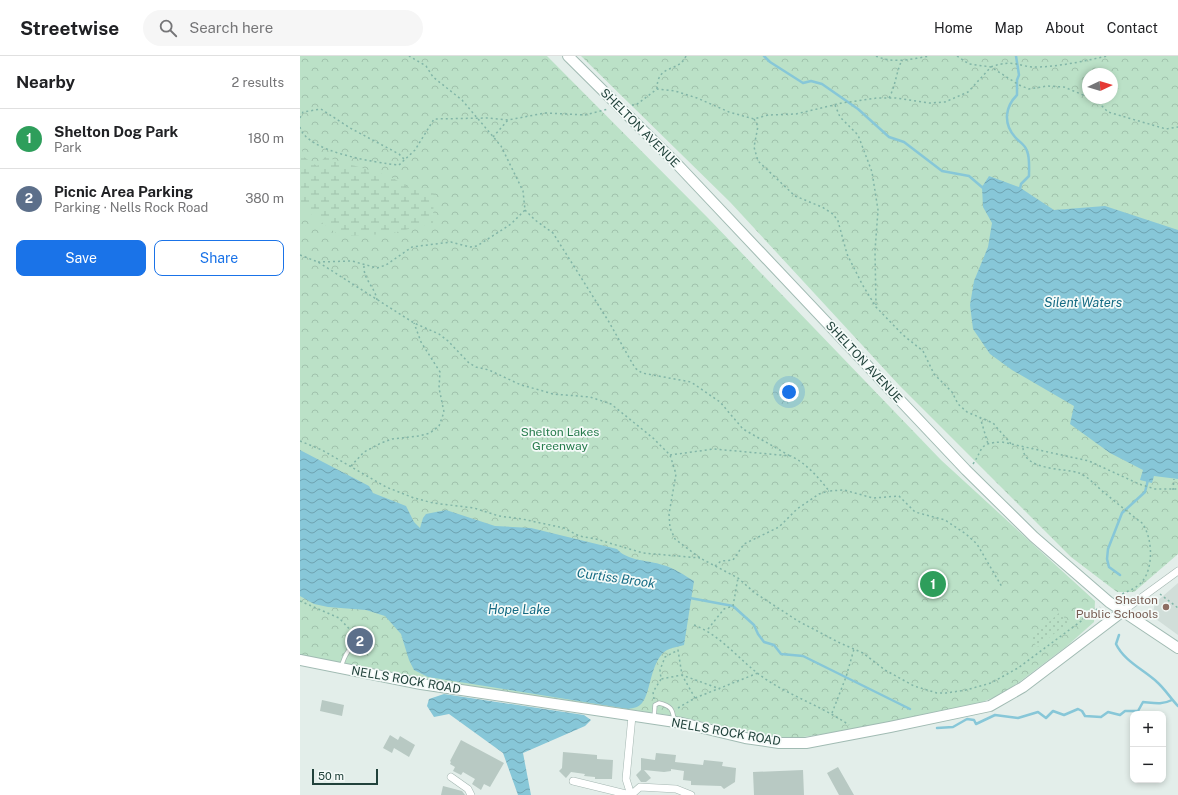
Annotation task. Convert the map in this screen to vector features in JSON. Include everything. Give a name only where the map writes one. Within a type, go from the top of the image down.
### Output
[{"type":"main road","name":"SHELTON AVENUE","points":[[568,56],[676,163],[966,470],[1034,537],[1109,602],[1178,648]]},
{"type":"main road","name":"NELLS ROCK ROAD","points":[[300,660],[451,688],[674,722],[745,738],[779,743],[806,742],[860,733],[990,706],[1023,687],[1123,611]]},
{"type":"street","points":[[1123,611],[1178,570]]},
{"type":"street","points":[[631,795],[626,779],[632,716]]},
{"type":"street","points":[[451,777],[468,789],[471,795]]},
{"type":"street","points":[[573,781],[631,795]]},
{"type":"street","points":[[631,795],[640,787],[676,789],[691,795]]},
{"type":"lane","points":[[341,668],[347,652],[355,643],[360,641]]},
{"type":"lane","points":[[654,720],[655,705],[659,703],[669,705],[673,711],[674,722]]},
{"type":"path","points":[[409,56],[426,66],[433,77],[462,100],[493,137],[513,168],[523,191],[525,210],[553,233],[610,322],[635,368],[642,374],[691,382],[720,402],[743,429],[806,466],[829,491]]},
{"type":"path","points":[[300,127],[301,131],[310,140],[325,149],[377,163],[399,165],[415,150],[434,119],[478,118],[508,120],[545,113],[586,115],[636,105],[657,89],[661,75],[666,70],[678,66],[684,62],[686,56]]},
{"type":"path","points":[[876,56],[886,60],[902,60],[930,56]]},
{"type":"path","points":[[957,56],[969,64],[991,68],[1019,85],[1029,89],[1047,86],[1064,87],[1082,95]]},
{"type":"path","points":[[657,89],[675,91],[697,98],[729,112],[754,119],[768,115],[796,114],[855,101],[889,98],[929,103],[945,102],[968,92],[991,68],[1013,62],[1039,67],[1079,62],[1107,56]]},
{"type":"path","points":[[889,98],[895,88],[897,72],[902,60]]},
{"type":"path","points":[[1100,104],[1108,112],[1166,129],[1178,127]]},
{"type":"path","points":[[834,105],[840,117],[858,134],[872,172],[878,210],[875,251],[876,307]]},
{"type":"path","points":[[300,118],[303,112],[321,109],[350,128],[399,154],[406,160]]},
{"type":"path","points":[[754,119],[758,126],[754,147],[758,161],[795,196],[822,207],[833,214],[838,221],[847,254],[862,284],[876,307],[903,335],[923,351],[934,374],[952,392],[958,404],[967,412],[980,416],[993,423],[1012,445]]},
{"type":"path","points":[[493,137],[508,120]]},
{"type":"path","points":[[318,262],[352,261],[364,266],[377,268],[386,265],[412,247],[451,242],[470,247],[478,246],[511,224],[525,210]]},
{"type":"path","points":[[300,254],[318,262],[414,323],[430,329],[448,341],[469,363],[476,367],[489,370],[521,385],[553,394],[590,397],[611,404],[653,438],[670,455],[676,474],[669,514],[672,535],[700,558],[738,578],[755,593],[798,622],[854,649],[892,674],[914,686],[938,692],[955,692],[979,687],[1007,675],[1097,609]]},
{"type":"path","points":[[364,266],[365,276],[376,293],[377,300]]},
{"type":"path","points":[[351,466],[364,452],[381,443],[392,439],[419,436],[430,433],[439,426],[444,412],[439,388],[440,372],[421,342],[414,323]]},
{"type":"path","points":[[980,416],[988,444]]},
{"type":"path","points":[[300,441],[322,450],[386,487],[433,504],[474,508],[499,516],[522,519],[564,528],[579,536],[596,539],[643,553],[700,558]]},
{"type":"path","points":[[966,470],[974,462],[982,447],[988,444],[1002,442],[1023,448],[1089,461],[1139,484],[1155,489],[1178,489]]},
{"type":"path","points":[[1023,448],[1027,458],[1037,465],[1072,471],[1084,476],[1142,523],[1147,529],[1151,549],[1149,562],[1141,583],[1132,591],[1122,594]]},
{"type":"path","points":[[670,455],[714,449],[791,456]]},
{"type":"path","points":[[1173,490],[1174,480]]},
{"type":"path","points":[[716,566],[721,562],[733,560],[744,544],[779,527],[797,509],[819,494],[829,491],[844,490],[873,498],[899,496],[915,512],[945,520],[958,527],[977,544],[1002,587]]},
{"type":"path","points":[[708,630],[724,609],[733,606],[738,578]]},
{"type":"path","points":[[300,601],[339,618],[360,641]]},
{"type":"path","points":[[694,625],[708,630],[767,680],[832,713],[860,733]]},
{"type":"path","points":[[832,713],[846,676],[854,649]]},
{"type":"path","points":[[655,705],[653,692],[661,680],[660,670],[665,657],[678,650],[682,675],[695,698]]},
{"type":"path","points":[[673,711],[695,698],[758,673]]},
{"type":"path","points":[[661,680],[682,675],[720,689]]},
{"type":"shaded area","name":"Shelton Public Schools","points":[[1178,583],[1178,635],[1156,619],[1153,612],[1155,603]]},
{"type":"green space","name":"Shelton Lakes Greenway","points":[[300,56],[547,56],[708,218],[941,460],[1095,601],[1094,622],[1067,646],[1022,680],[1002,694],[980,703],[877,726],[803,737],[780,738],[675,716],[469,687],[300,656]]},
{"type":"green space","points":[[581,56],[1178,56],[1178,554],[1134,592],[1117,592],[1071,557],[899,385],[730,202]]},
{"type":"green space","points":[[300,142],[304,157],[317,166],[325,157],[389,176],[412,189],[434,187],[433,223],[389,234],[340,236],[300,206]]},
{"type":"green space","points":[[1060,612],[1068,623],[1037,647],[1031,638]]},
{"type":"water","name":"Silent Waters","points":[[989,176],[1019,187],[1054,210],[1105,206],[1178,230],[1178,479],[1154,476],[1152,483],[1140,480],[1143,470],[1110,453],[1070,424],[1074,406],[1012,370],[990,354],[973,329],[970,305],[974,281],[988,247],[992,223],[983,207],[982,187]]},
{"type":"water","name":"Hope Lake","points":[[300,450],[369,486],[373,493],[406,506],[414,522],[420,528],[426,514],[446,510],[495,526],[531,528],[617,549],[626,556],[657,563],[675,570],[694,581],[684,645],[669,649],[662,654],[655,666],[645,699],[634,708],[628,709],[428,677],[414,670],[409,660],[401,634],[385,616],[366,610],[328,607],[314,604],[300,596]]},
{"type":"water","points":[[444,694],[584,715],[591,720],[585,726],[523,753],[531,795],[518,795],[503,753],[449,714],[434,717],[427,706],[429,699]]},
{"type":"building","points":[[322,700],[344,705],[342,716],[320,711]]},
{"type":"building","points":[[390,735],[398,740],[400,736],[415,745],[409,757],[394,748],[392,753],[383,748]]},
{"type":"building","points":[[461,740],[504,763],[490,787],[484,784],[481,790],[472,784],[475,779],[463,772],[461,775],[453,771],[455,767],[450,764],[450,761]]},
{"type":"building","points":[[563,752],[597,755],[597,759],[613,760],[612,779],[595,779],[595,777],[584,776],[585,774],[571,772],[566,778],[559,771],[562,768]]},
{"type":"building","points":[[656,753],[676,755],[675,762],[703,765],[704,760],[723,762],[722,766],[736,768],[735,782],[724,789],[721,786],[691,785],[691,781],[683,780],[684,771],[671,769],[671,771],[664,772],[644,770],[651,778],[646,782],[641,782],[636,775],[641,770],[641,758],[655,760]]},
{"type":"building","points":[[838,767],[854,795],[839,795],[827,773]]},
{"type":"building","points":[[803,770],[804,795],[754,795],[753,772]]},
{"type":"building","points":[[443,786],[462,791],[465,795],[441,795]]},
{"type":"waterway","points":[[764,56],[770,62],[803,83],[811,81],[822,84],[858,109],[889,137],[904,142],[942,171],[969,176],[983,188]]},
{"type":"waterway","points":[[1016,56],[1019,75],[1017,80],[1017,95],[1008,110],[1007,121],[1011,132],[1025,147],[1029,157],[1029,176],[1021,184],[1020,189]]},
{"type":"waterway","points":[[1120,575],[1109,567],[1107,559],[1108,549],[1122,513],[1145,492],[1148,480]]},
{"type":"waterway","name":"Curtiss Brook","points":[[690,598],[733,606],[754,625],[764,642],[774,645],[781,654],[803,656],[910,709]]},
{"type":"waterway","points":[[1119,635],[1116,644],[1124,655],[1157,682],[1178,706]]},
{"type":"waterway","name":"Curtiss Brook","points":[[937,728],[953,727],[967,719],[974,720],[976,724],[995,715],[1018,718],[1038,712],[1046,718],[1053,711],[1064,715],[1078,709],[1082,711],[1085,716],[1101,717],[1108,712],[1120,715],[1125,711],[1138,711],[1143,702],[1161,703],[1172,700]]},
{"type":"place","name":"Shelton Dog Park","points":[[933,584]]},
{"type":"place","name":"Shelton Public Schools","points":[[1166,607]]},
{"type":"place","name":"Picnic Area Parking","points":[[360,641]]}]
